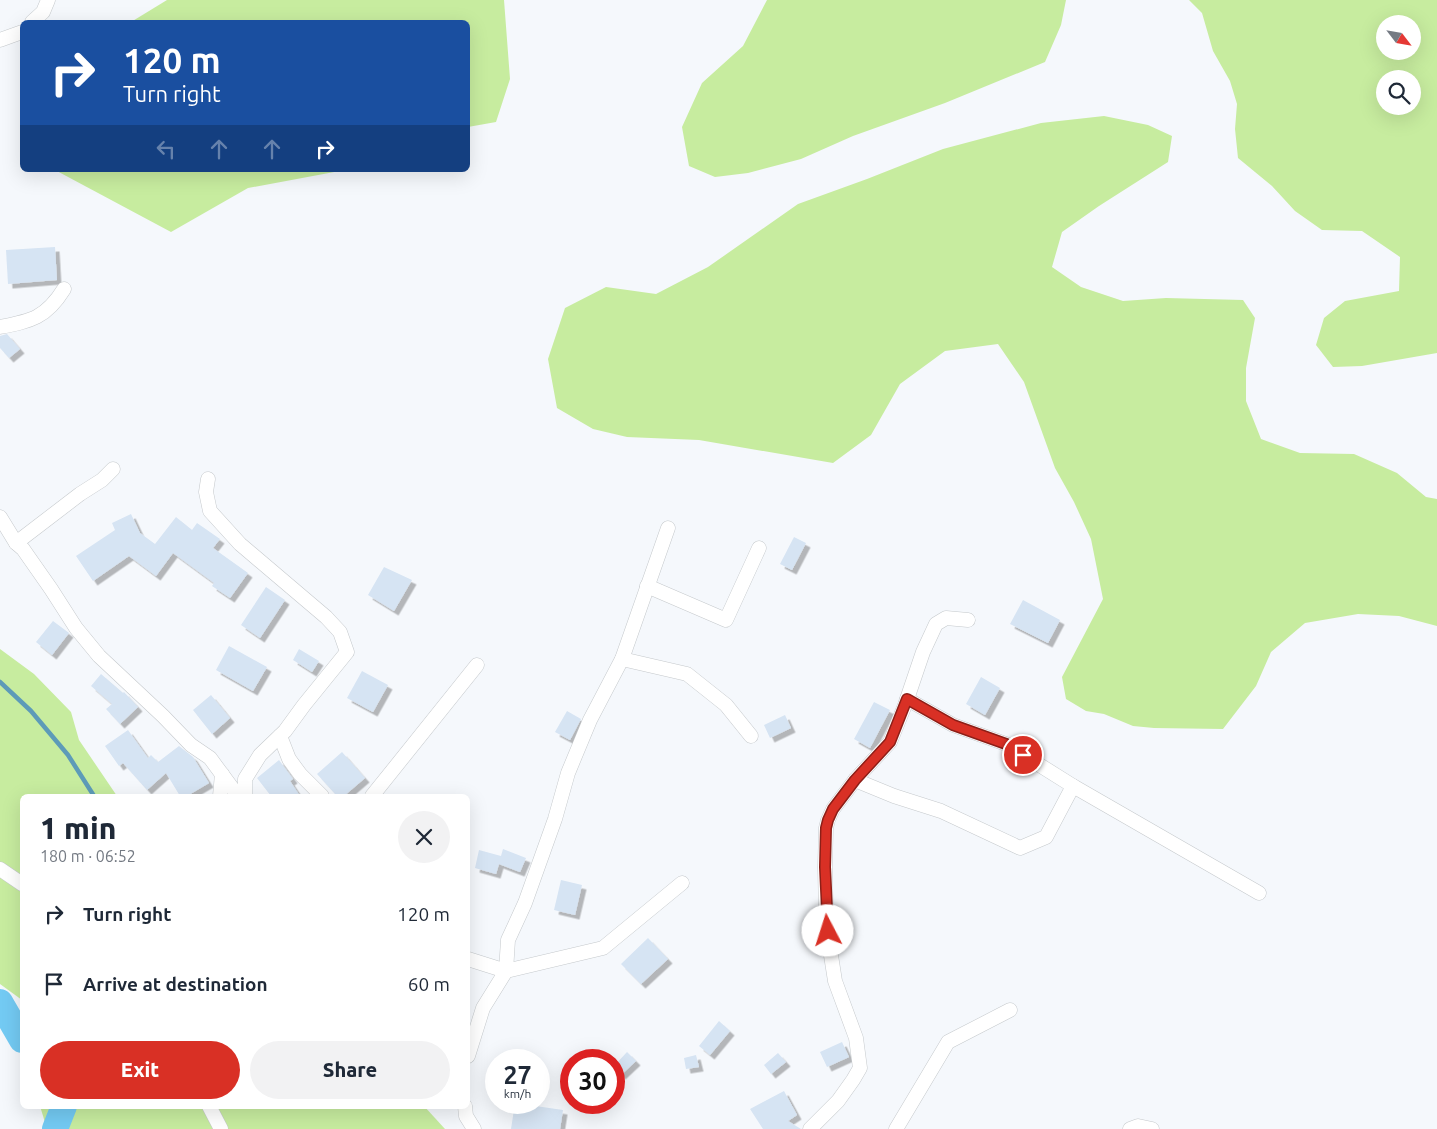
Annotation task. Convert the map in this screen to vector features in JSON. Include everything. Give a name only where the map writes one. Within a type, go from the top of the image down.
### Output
[{"type":"street","points":[[34,20],[43,12],[48,0]]},
{"type":"street","points":[[0,40],[20,33]]},
{"type":"street","points":[[0,327],[30,321],[54,305],[64,290]]},
{"type":"street","points":[[16,543],[80,494],[102,480],[113,469]]},
{"type":"street","points":[[208,479],[206,492],[210,511],[240,544],[326,617],[340,632],[348,652],[280,736],[260,755],[245,779],[245,794]]},
{"type":"street","points":[[0,518],[76,628],[99,656],[191,745],[210,758],[237,794]]},
{"type":"street","points":[[470,1050],[483,1008],[506,971],[508,940],[525,904],[538,868],[555,819],[568,772],[590,720],[622,659],[668,528]]},
{"type":"street","points":[[648,586],[726,620],[759,548]]},
{"type":"street","points":[[810,1129],[838,1101],[860,1068],[856,1038],[835,981],[826,913],[825,867],[828,820],[833,809],[855,780],[890,742],[923,652],[936,624],[946,618],[968,620]]},
{"type":"street","points":[[622,659],[687,674],[726,705],[751,736]]},
{"type":"street","points":[[374,794],[477,665]]},
{"type":"street","points":[[907,699],[953,725],[1006,744],[1073,786],[1259,893]]},
{"type":"street","points":[[280,736],[289,759],[300,774],[320,794]]},
{"type":"street","points":[[220,794],[222,774]]},
{"type":"street","points":[[855,780],[894,796],[941,811],[1020,848],[1046,837],[1073,786]]},
{"type":"street","points":[[0,869],[20,883]]},
{"type":"street","points":[[470,960],[506,971],[603,948],[682,882]]},
{"type":"street","points":[[896,1129],[948,1042],[1010,1010]]},
{"type":"street","points":[[211,1109],[221,1129]]},
{"type":"street","points":[[465,1109],[466,1116],[474,1129]]},
{"type":"street","points":[[1130,1129],[1138,1126],[1152,1129]]},
{"type":"green space","points":[[167,0],[504,0],[510,79],[496,122],[470,127],[470,20],[134,20]]},
{"type":"green space","points":[[767,0],[1066,0],[1061,25],[1045,62],[945,103],[853,136],[801,159],[748,173],[715,177],[689,166],[682,127],[702,83],[743,46]]},
{"type":"green space","points":[[1189,0],[1437,0],[1437,353],[1362,366],[1333,367],[1316,345],[1324,318],[1345,301],[1399,291],[1400,257],[1362,231],[1322,230],[1295,211],[1272,186],[1238,158],[1235,129],[1237,104],[1230,81],[1213,51],[1202,13]]},
{"type":"green space","points":[[1104,116],[1148,125],[1172,136],[1168,162],[1062,232],[1052,267],[1081,287],[1123,301],[1166,298],[1243,300],[1255,318],[1246,368],[1246,401],[1261,439],[1300,453],[1354,454],[1397,473],[1426,497],[1437,499],[1437,626],[1399,616],[1358,614],[1305,623],[1271,652],[1256,686],[1223,729],[1133,726],[1104,714],[1086,711],[1066,699],[1062,677],[1103,599],[1091,539],[1074,502],[1055,468],[1024,382],[998,344],[945,351],[900,384],[871,435],[833,463],[699,440],[627,437],[593,429],[557,408],[548,359],[565,308],[606,287],[656,294],[708,267],[798,204],[943,149],[1041,123]]},
{"type":"green space","points":[[59,172],[334,172],[248,188],[171,232]]},
{"type":"green space","points":[[0,649],[34,674],[71,712],[79,740],[116,794],[20,794],[20,999],[0,984]]},
{"type":"green space","points":[[41,1109],[427,1109],[445,1129],[47,1129]]},
{"type":"building","points":[[55,247],[57,280],[8,284],[6,250]]},
{"type":"building","points":[[7,334],[20,349],[9,358],[0,348],[0,336]]},
{"type":"building","points":[[131,514],[140,533],[155,544],[176,517],[192,530],[197,523],[220,539],[213,548],[248,573],[230,598],[212,586],[214,583],[173,553],[156,576],[129,556],[93,581],[76,556],[115,530],[112,523]]},
{"type":"building","points":[[794,537],[806,543],[792,570],[780,564]]},
{"type":"building","points":[[384,567],[412,580],[394,611],[368,595]]},
{"type":"building","points":[[266,587],[285,600],[260,638],[241,625]]},
{"type":"building","points":[[1023,600],[1060,620],[1048,643],[1010,624]]},
{"type":"building","points":[[53,621],[69,633],[52,655],[36,642]]},
{"type":"building","points":[[229,646],[267,667],[253,691],[216,670]]},
{"type":"building","points":[[299,649],[319,661],[312,672],[293,660]]},
{"type":"building","points":[[362,671],[388,685],[373,712],[347,698]]},
{"type":"building","points":[[101,674],[124,692],[138,707],[120,724],[106,709],[112,704],[91,686]]},
{"type":"building","points":[[981,677],[1000,688],[985,715],[966,704]]},
{"type":"building","points":[[211,695],[230,718],[212,734],[193,710]]},
{"type":"building","points":[[874,702],[890,710],[870,748],[854,739]]},
{"type":"building","points":[[567,711],[581,719],[570,740],[555,732]]},
{"type":"building","points":[[785,715],[791,728],[770,738],[764,725]]},
{"type":"building","points":[[128,730],[148,758],[151,755],[158,762],[179,746],[193,757],[209,783],[190,794],[179,794],[166,773],[147,790],[123,763],[119,766],[105,746]]},
{"type":"building","points":[[342,752],[365,778],[346,794],[335,794],[317,774]]},
{"type":"building","points":[[279,760],[293,779],[290,781],[299,794],[269,794],[257,778]]},
{"type":"building","points":[[503,849],[526,858],[520,872],[499,864],[496,874],[475,868],[479,850],[501,856]]},
{"type":"building","points":[[561,880],[582,885],[575,915],[554,910]]},
{"type":"building","points":[[648,938],[668,959],[641,984],[621,964]]},
{"type":"building","points":[[719,1021],[730,1031],[710,1055],[699,1046]]},
{"type":"building","points":[[842,1042],[849,1057],[827,1067],[820,1052]]},
{"type":"building","points":[[627,1052],[636,1061],[625,1071],[625,1054]]},
{"type":"building","points":[[778,1053],[786,1062],[771,1074],[764,1065]]},
{"type":"building","points":[[696,1055],[699,1067],[686,1069],[684,1058]]},
{"type":"building","points":[[784,1091],[797,1115],[788,1121],[801,1129],[763,1129],[750,1109]]},
{"type":"building","points":[[550,1108],[560,1110],[560,1114],[562,1114],[560,1129],[511,1129],[513,1114],[550,1114]]},
{"type":"waterway","points":[[0,682],[31,711],[68,755],[93,794]]},
{"type":"waterway","points":[[0,1002],[20,1037]]},
{"type":"waterway","points":[[55,1129],[63,1109]]},
{"type":"route","points":[[828,931],[825,867],[828,820],[833,809],[855,780],[890,742],[907,699],[953,725],[1006,744],[1023,755]]}]
